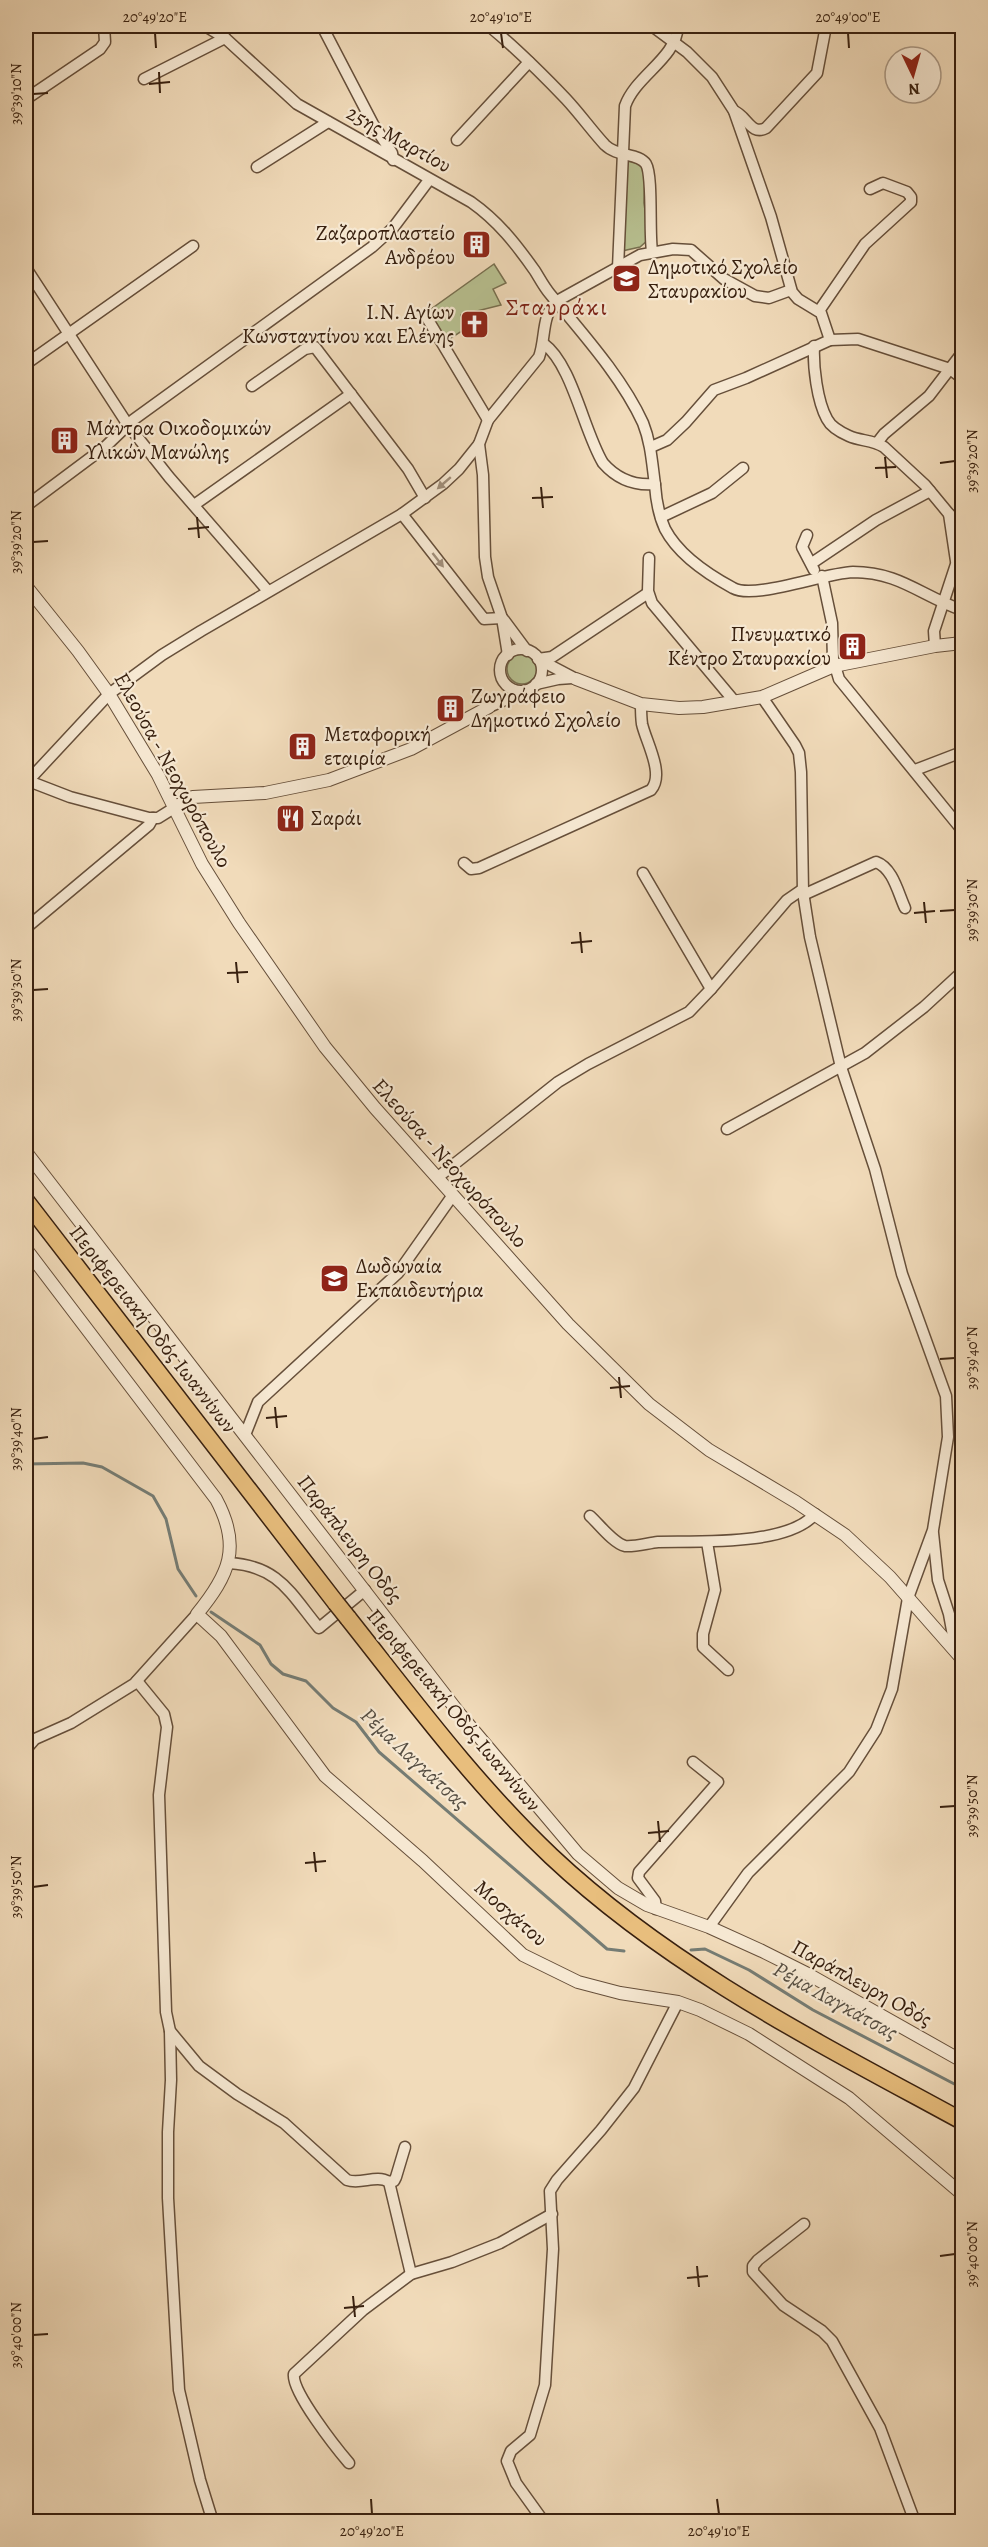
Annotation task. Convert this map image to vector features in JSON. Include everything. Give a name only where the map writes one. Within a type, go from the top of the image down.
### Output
[{"type":"highway","name":"Περιφερειακή Οδός Ιωαννίνων","points":[[26,1201],[336,1603],[472,1773],[553,1858],[619,1915],[702,1974],[762,2011],[963,2121]]},
{"type":"street","points":[[26,99],[100,50],[105,42],[104,26]]},
{"type":"street","name":"25ης Μαρτίου","points":[[205,26],[225,38],[286,95],[393,160],[471,202],[488,214],[509,235],[549,294],[586,337],[631,401],[643,423],[651,447],[654,484],[661,517],[672,539],[693,560],[738,591],[762,590],[819,576],[852,572],[888,576],[910,585],[943,604],[963,610]]},
{"type":"street","points":[[322,26],[373,124],[392,153],[393,160]]},
{"type":"street","points":[[489,26],[500,30],[567,100],[606,146],[622,155],[642,159],[649,171],[652,251]]},
{"type":"street","points":[[652,26],[687,52],[712,77],[734,111],[771,217],[791,290],[795,297],[819,311],[825,320],[830,340]]},
{"type":"street","points":[[618,268],[626,101],[674,44],[678,26]]},
{"type":"street","points":[[734,111],[741,114],[754,130],[761,131],[766,128],[817,73],[826,26]]},
{"type":"street","points":[[144,79],[225,38]]},
{"type":"street","points":[[457,140],[529,62]]},
{"type":"street","points":[[257,167],[328,122]]},
{"type":"street","points":[[26,506],[105,447],[128,425],[372,247],[393,228],[429,180]]},
{"type":"street","points":[[819,311],[865,243],[911,202],[911,197],[907,192],[883,183],[870,189]]},
{"type":"street","points":[[26,364],[193,246]]},
{"type":"street","points":[[153,818],[70,797],[27,781],[109,694],[162,655],[267,591],[289,581],[402,514],[426,498],[459,469],[479,444],[488,420],[539,357],[544,344],[548,311],[557,301],[652,251],[681,249],[691,250],[723,279],[758,297],[773,297],[791,290]]},
{"type":"street","points":[[26,268],[128,425],[267,591]]},
{"type":"street","points":[[427,318],[488,420]]},
{"type":"street","points":[[651,447],[668,440],[714,390],[830,340],[858,339],[950,369],[963,378]]},
{"type":"street","points":[[544,344],[551,349],[570,382],[603,463],[610,471],[627,481],[644,485],[654,484]]},
{"type":"street","points":[[252,386],[304,349],[313,346],[408,469],[426,498]]},
{"type":"street","points":[[814,346],[815,372],[828,421],[836,429],[850,436],[877,443],[930,491],[949,514],[963,525]]},
{"type":"street","points":[[877,443],[884,434],[929,396],[963,353]]},
{"type":"street","points":[[194,505],[351,394]]},
{"type":"street","points":[[479,444],[483,475],[484,557],[488,577],[502,618],[508,655]]},
{"type":"street","points":[[661,517],[712,493],[743,468]]},
{"type":"street","points":[[812,563],[876,520],[930,491]]},
{"type":"street","points":[[402,514],[484,619],[502,618]]},
{"type":"street","points":[[949,514],[956,561]]},
{"type":"street","points":[[807,535],[802,546],[819,576],[832,623],[834,666],[839,678],[963,830]]},
{"type":"street","points":[[934,646],[934,631],[963,546]]},
{"type":"street","points":[[649,558],[648,593],[657,610],[735,702]]},
{"type":"street","name":"Ελεούσα - Νεοχωρόπουλο","points":[[26,586],[109,694],[174,807],[213,881],[319,1040],[368,1101],[568,1324],[649,1404],[709,1450],[815,1514],[870,1557],[959,1655]]},
{"type":"street","points":[[538,659],[552,657],[648,593]]},
{"type":"street","points":[[502,618],[527,651],[576,679],[641,704],[679,708],[762,697],[834,666],[934,646],[963,643]]},
{"type":"street","points":[[489,707],[498,694],[502,679],[501,666],[508,655],[514,651],[527,651]]},
{"type":"street","points":[[536,684],[542,672],[538,659]]},
{"type":"street","points":[[502,679],[512,689],[525,691]]},
{"type":"street","points":[[26,928],[149,825],[153,818],[193,797],[265,793],[337,777],[411,749],[536,684],[558,679],[576,679]]},
{"type":"street","points":[[709,1928],[748,1873],[849,1772],[876,1730],[892,1689],[908,1598],[933,1530],[948,1437],[946,1396],[902,1274],[875,1169],[841,1066],[810,936],[803,892],[799,753],[762,697]]},
{"type":"street","points":[[464,863],[471,869],[479,868],[651,790],[655,785],[656,776],[643,727],[641,704]]},
{"type":"street","points":[[915,770],[963,752]]},
{"type":"street","points":[[438,1177],[558,1082],[689,1012],[787,900],[876,862],[888,871],[905,908]]},
{"type":"street","points":[[643,873],[711,989]]},
{"type":"street","points":[[727,1130],[875,1046],[963,972]]},
{"type":"street","name":"Παράπλευρη Οδός","points":[[26,1152],[459,1713],[567,1842],[613,1884],[656,1909],[709,1928],[806,1973],[963,2061]]},
{"type":"street","points":[[245,1435],[258,1402],[398,1273],[453,1195]]},
{"type":"street","points":[[26,1249],[216,1499],[226,1517],[231,1534],[229,1563],[213,1593],[137,1681],[71,1724],[35,1739],[28,1747],[26,1756]]},
{"type":"street","points":[[590,1516],[624,1545],[733,1541],[792,1529],[805,1524],[815,1514]]},
{"type":"street","points":[[933,1530],[938,1580],[959,1655]]},
{"type":"street","points":[[707,1542],[715,1590],[703,1634],[703,1647],[728,1670]]},
{"type":"street","points":[[229,1563],[256,1567],[268,1572],[284,1586],[320,1628],[365,1590]]},
{"type":"street","name":"Μοσχάτου","points":[[197,1614],[221,1636],[325,1776],[423,1861],[514,1948],[532,1960],[588,1985],[620,1993],[678,2002],[749,2034],[849,2098],[963,2194]]},
{"type":"street","points":[[137,1681],[164,1714],[167,1726],[160,1772],[159,1802],[166,2012],[170,2031],[168,2198],[176,2355],[179,2390],[187,2428],[213,2522]]},
{"type":"street","points":[[656,1909],[655,1901],[638,1878],[639,1872],[718,1782],[693,1762]]},
{"type":"street","points":[[544,2522],[516,2483],[507,2461],[511,2451],[530,2435],[544,2385],[551,2292],[552,2214],[549,2196],[553,2186],[634,2088],[678,2002]]},
{"type":"street","points":[[170,2031],[207,2073],[245,2100],[284,2123],[345,2178],[354,2182],[381,2179],[394,2181],[405,2147]]},
{"type":"street","points":[[389,2182],[411,2274]]},
{"type":"street","points":[[349,2463],[313,2415],[293,2376],[363,2310],[411,2274],[452,2262],[500,2243],[552,2214]]},
{"type":"street","points":[[804,2224],[758,2260],[753,2266],[753,2272],[783,2305],[822,2331],[832,2341],[880,2428],[915,2522]]},
{"type":"green space","points":[[625,160],[641,164],[645,172],[644,203],[649,239],[640,247],[622,251]]},
{"type":"green space","points":[[494,264],[506,283],[493,289],[501,305],[461,315],[465,329],[445,342],[427,312]]},
{"type":"green space","points":[[522,654],[528,655],[536,663],[536,675],[528,683],[522,684],[516,683],[508,675],[507,669],[508,663],[516,655]]},
{"type":"waterway","name":"Ρέμα Λαγκάτσας","points":[[26,1464],[83,1463],[102,1467],[153,1496],[166,1519],[178,1569],[196,1596]]},
{"type":"waterway","name":"Ρέμα Λαγκάτσας","points":[[211,1612],[260,1645],[271,1664],[283,1674],[306,1681],[333,1708],[356,1722],[379,1752],[607,1949],[624,1951]]},
{"type":"waterway","name":"Ρέμα Λαγκάτσας","points":[[691,1950],[705,1949],[749,1970],[813,2010],[962,2088]]},
{"type":"place","name":"Ζαζαροπλαστείο Ανδρέου","points":[[476,245]]},
{"type":"place","name":"Δημοτικό Σχολείο Σταυρακίου","points":[[627,279]]},
{"type":"place","name":"Ι.Ν. Αγίων Κωνσταντίνου και Ελένης","points":[[475,324]]},
{"type":"place","name":"Μάντρα Οικοδομικών Υλικών Μανώλης","points":[[65,440]]},
{"type":"place","name":"Πνευματικό Κέντρο Σταυρακίου","points":[[852,646]]},
{"type":"place","name":"Ζωγράφειο Δημοτικό Σχολείο","points":[[450,708]]},
{"type":"place","name":"Μεταφορική εταιρία","points":[[303,746]]},
{"type":"place","name":"Σαράι","points":[[290,818]]},
{"type":"place","name":"Δωδωναία Εκπαιδευτήρια","points":[[335,1278]]},
{"type":"district","name":"Σταυράκι","points":[[557,307]]}]
